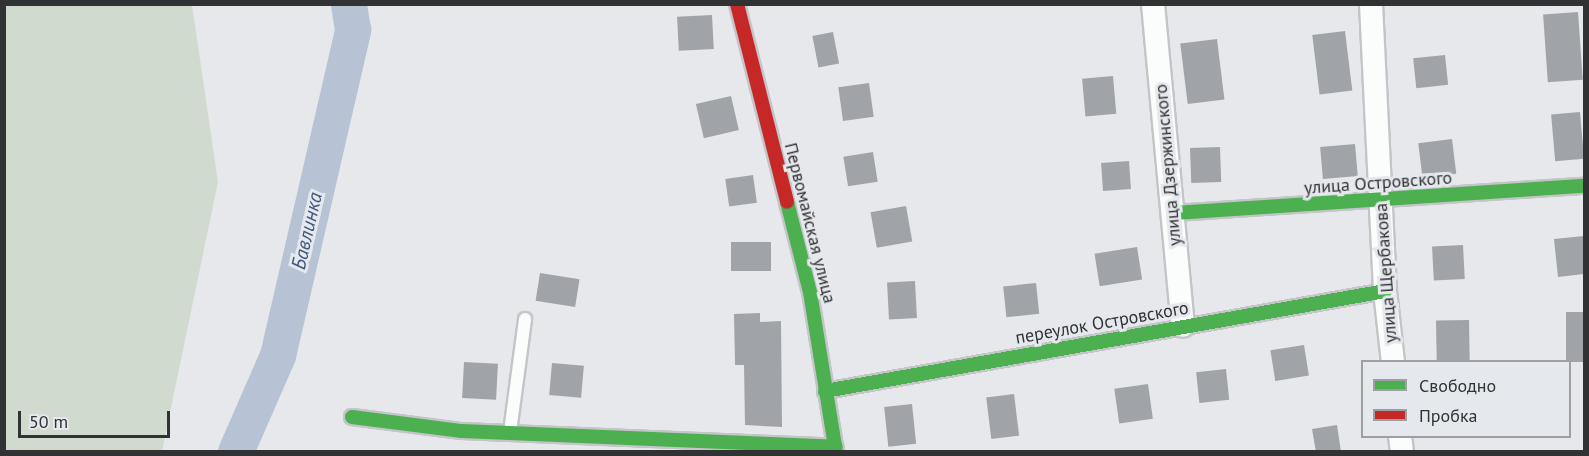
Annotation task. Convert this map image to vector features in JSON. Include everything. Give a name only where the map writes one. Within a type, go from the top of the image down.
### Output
[{"type":"street","name":"Первомайская улица","points":[[737,4],[810,291],[836,449]]},
{"type":"street","name":"улица Дзержинского","points":[[1153,4],[1183,326]]},
{"type":"street","name":"улица Щербакова","points":[[1371,4],[1385,291],[1393,360]]},
{"type":"street","name":"улица Островского","points":[[1174,213],[1584,186]]},
{"type":"street","name":"переулок Островского","points":[[825,391],[1385,291]]},
{"type":"street","points":[[352,417],[463,441],[510,433],[836,449]]},
{"type":"lane","points":[[510,433],[525,319]]},
{"type":"shaded area","points":[[4,5],[192,5],[218,182],[162,451],[5,451]]},
{"type":"building","points":[[1578,12],[1583,80],[1548,82],[1543,14]]},
{"type":"building","points":[[712,15],[714,49],[679,51],[677,17]]},
{"type":"building","points":[[1345,31],[1352,91],[1320,95],[1312,35]]},
{"type":"building","points":[[833,32],[839,63],[818,67],[812,36]]},
{"type":"building","points":[[1217,39],[1224,100],[1188,104],[1180,44]]},
{"type":"building","points":[[1445,55],[1448,85],[1416,88],[1413,58]]},
{"type":"building","points":[[1113,76],[1116,114],[1085,117],[1082,79]]},
{"type":"building","points":[[869,83],[874,117],[843,121],[838,87]]},
{"type":"building","points":[[731,96],[739,130],[704,138],[696,104]]},
{"type":"building","points":[[1580,112],[1584,159],[1555,161],[1551,115]]},
{"type":"building","points":[[1452,139],[1456,174],[1423,178],[1418,143]]},
{"type":"building","points":[[1355,144],[1358,176],[1323,179],[1320,147]]},
{"type":"building","points":[[1220,147],[1221,182],[1191,183],[1190,148]]},
{"type":"building","points":[[873,152],[878,182],[848,186],[843,157]]},
{"type":"building","points":[[1129,161],[1131,189],[1103,191],[1101,163]]},
{"type":"building","points":[[753,175],[757,203],[729,207],[725,179]]},
{"type":"building","points":[[906,206],[912,241],[877,248],[871,212]]},
{"type":"building","points":[[1584,236],[1584,274],[1558,277],[1554,239]]},
{"type":"building","points":[[731,242],[771,242],[771,271],[731,271]]},
{"type":"building","points":[[1463,245],[1465,279],[1434,281],[1432,247]]},
{"type":"building","points":[[1137,247],[1142,280],[1100,286],[1095,254]]},
{"type":"building","points":[[540,273],[580,279],[575,307],[536,301]]},
{"type":"building","points":[[915,281],[917,318],[889,319],[887,282]]},
{"type":"building","points":[[1036,283],[1039,314],[1006,317],[1003,286]]},
{"type":"building","points":[[1566,312],[1584,312],[1584,362],[1566,360]]},
{"type":"building","points":[[760,313],[760,322],[781,321],[782,427],[745,425],[744,365],[735,365],[734,314]]},
{"type":"building","points":[[1469,320],[1470,360],[1437,360],[1436,321]]},
{"type":"building","points":[[1304,345],[1309,376],[1275,381],[1270,350]]},
{"type":"building","points":[[464,362],[498,364],[496,400],[462,398]]},
{"type":"building","points":[[552,363],[584,366],[581,398],[549,395]]},
{"type":"building","points":[[1226,369],[1229,400],[1199,403],[1196,372]]},
{"type":"building","points":[[1148,384],[1153,419],[1119,423],[1114,389]]},
{"type":"building","points":[[1014,394],[1019,436],[991,439],[986,397]]},
{"type":"building","points":[[912,404],[916,444],[888,447],[884,407]]},
{"type":"building","points":[[1337,425],[1341,452],[1316,452],[1312,429]]},
{"type":"waterway","name":"Бавлинка","points":[[236,452],[278,356],[353,30],[349,4]]},
{"type":"traffic: fast","points":[[1174,213],[1584,186]]},
{"type":"traffic: fast","points":[[787,202],[810,292],[836,452]]},
{"type":"traffic: fast","points":[[825,391],[1385,291]]},
{"type":"traffic: fast","points":[[352,417],[462,431],[836,447]]},
{"type":"traffic: jam","points":[[737,4],[787,202]]}]
